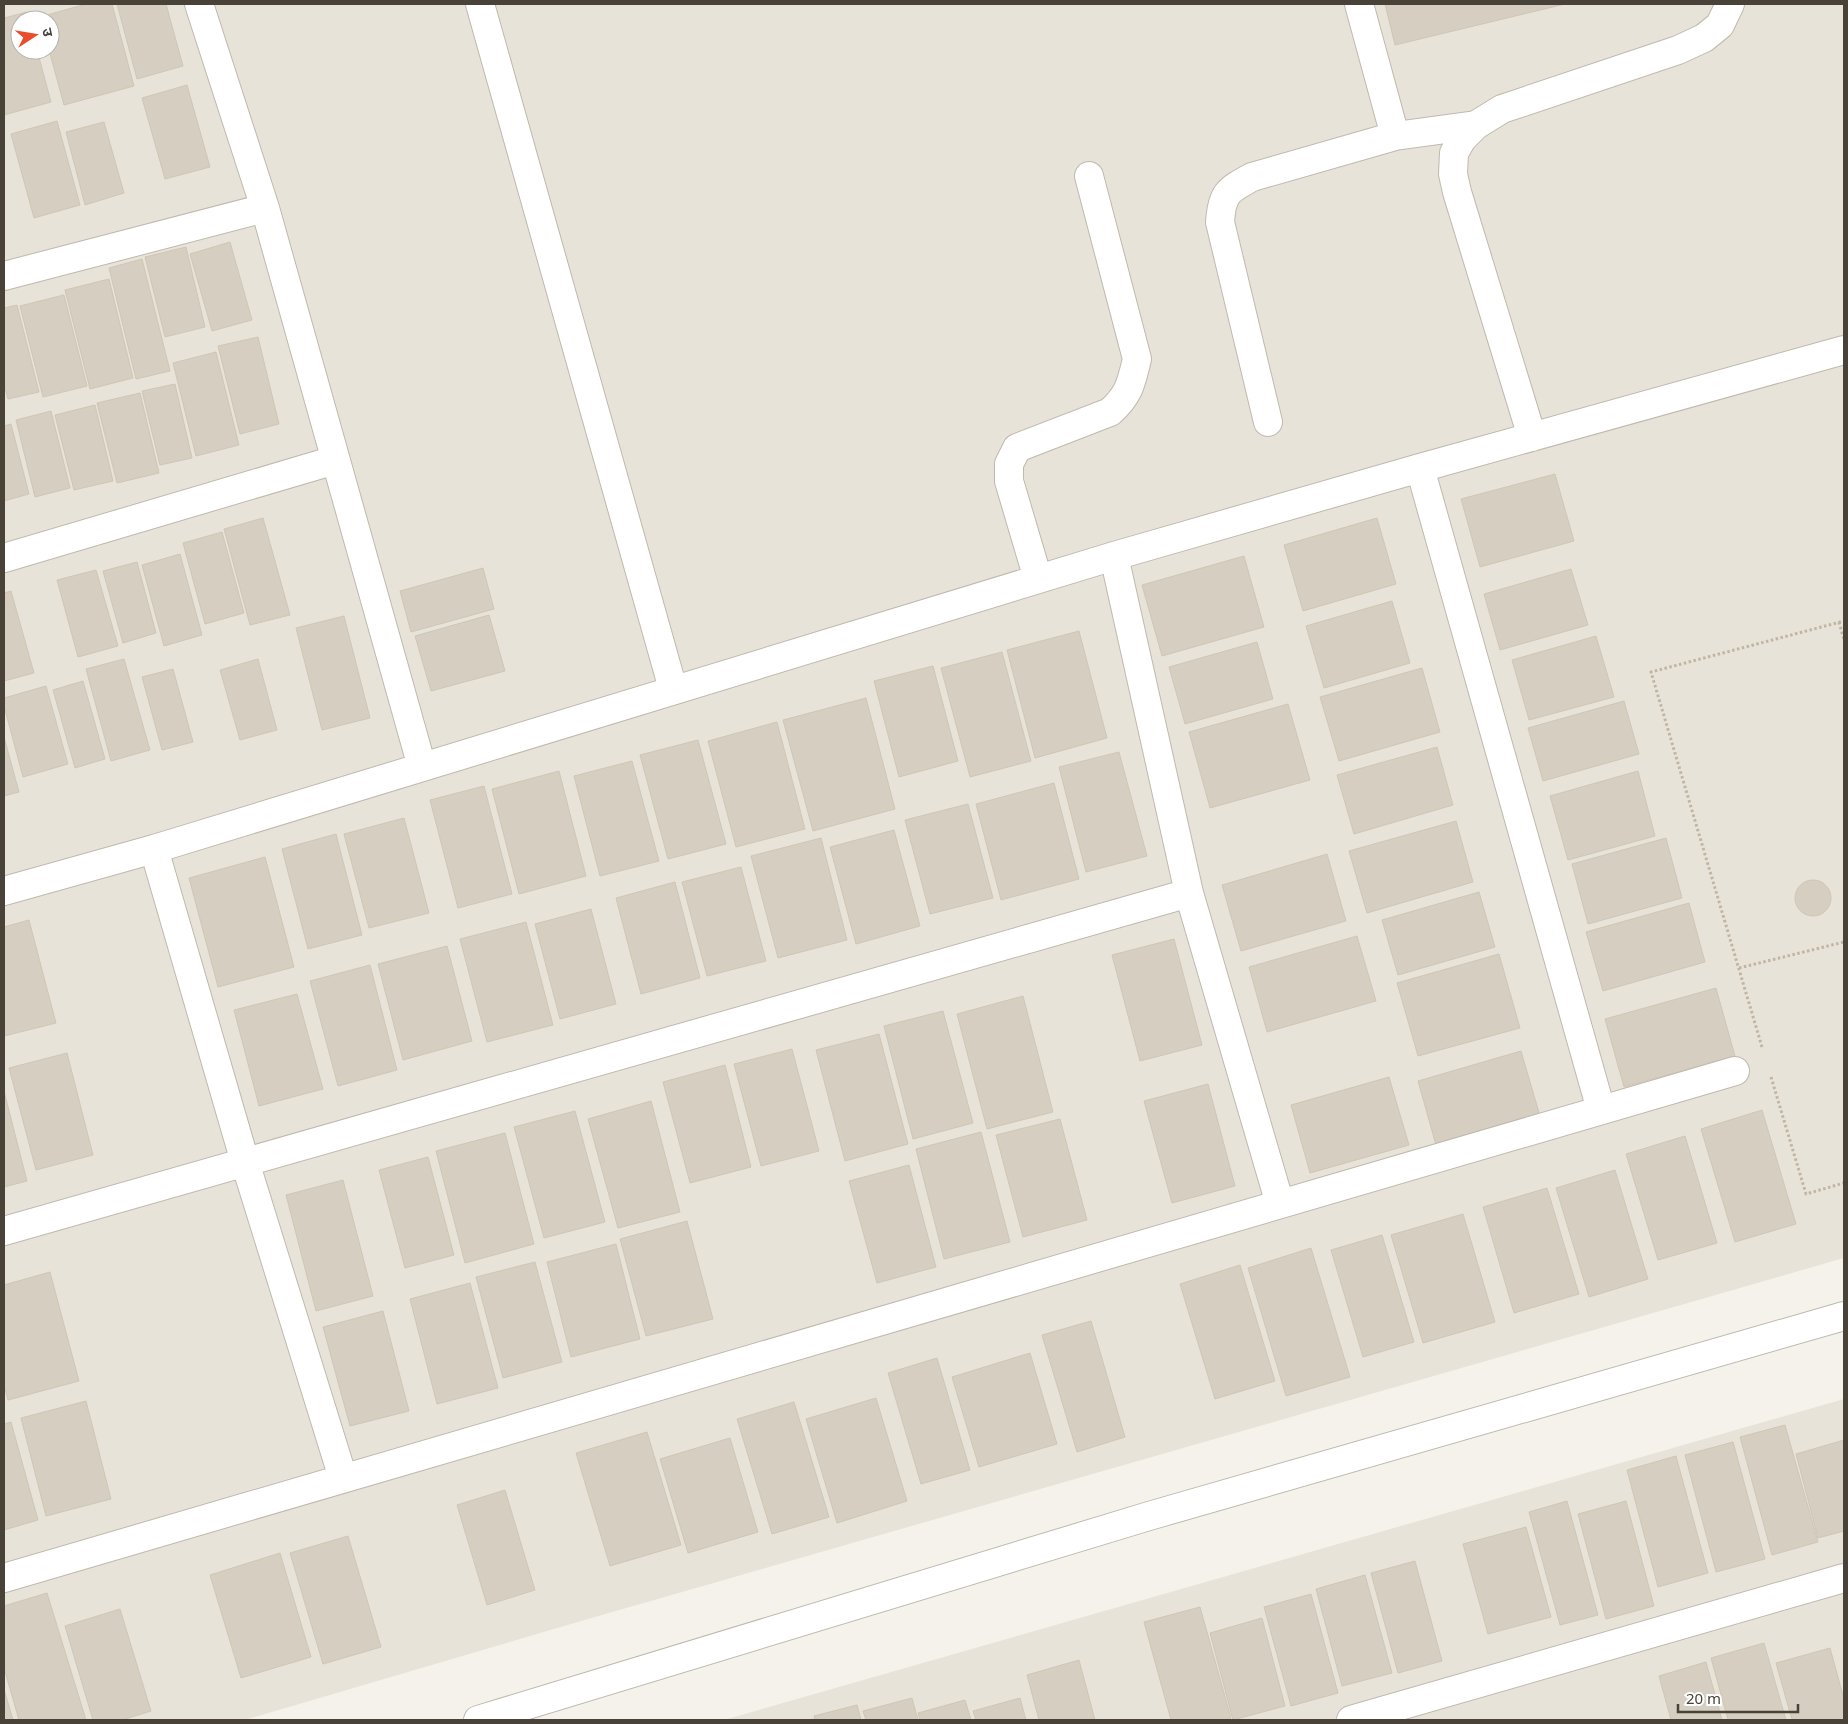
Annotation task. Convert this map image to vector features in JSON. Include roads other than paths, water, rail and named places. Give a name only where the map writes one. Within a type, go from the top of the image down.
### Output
[{"type":"street","points":[[199,4],[264,208],[422,767]]},
{"type":"street","points":[[480,4],[673,689]]},
{"type":"street","points":[[1359,4],[1395,136]]},
{"type":"street","points":[[1532,437],[1459,201],[1453,174],[1454,154],[1462,139],[1476,125],[1502,109],[1678,50],[1704,38],[1720,25],[1730,4]]},
{"type":"street","points":[[1268,422],[1220,222],[1221,203],[1232,188],[1252,177],[1395,136],[1476,125]]},
{"type":"street","points":[[1038,579],[1008,481],[1009,464],[1016,448],[1110,412],[1120,403],[1130,387],[1137,359],[1090,176]]},
{"type":"street","points":[[4,276],[264,208]]},
{"type":"street","points":[[4,891],[154,849],[673,689],[1114,556],[1420,468],[1844,350]]},
{"type":"street","points":[[4,558],[334,460]]},
{"type":"street","points":[[1420,468],[1601,1110]]},
{"type":"street","points":[[1114,556],[1189,893],[1280,1204]]},
{"type":"street","points":[[154,849],[245,1162],[343,1478]]},
{"type":"street","points":[[4,1231],[1189,893]]},
{"type":"street","points":[[4,1578],[1735,1070]]},
{"type":"street","points":[[478,1720],[1149,1516],[1844,1316]]},
{"type":"street","points":[[1351,1720],[1844,1578]]}]
